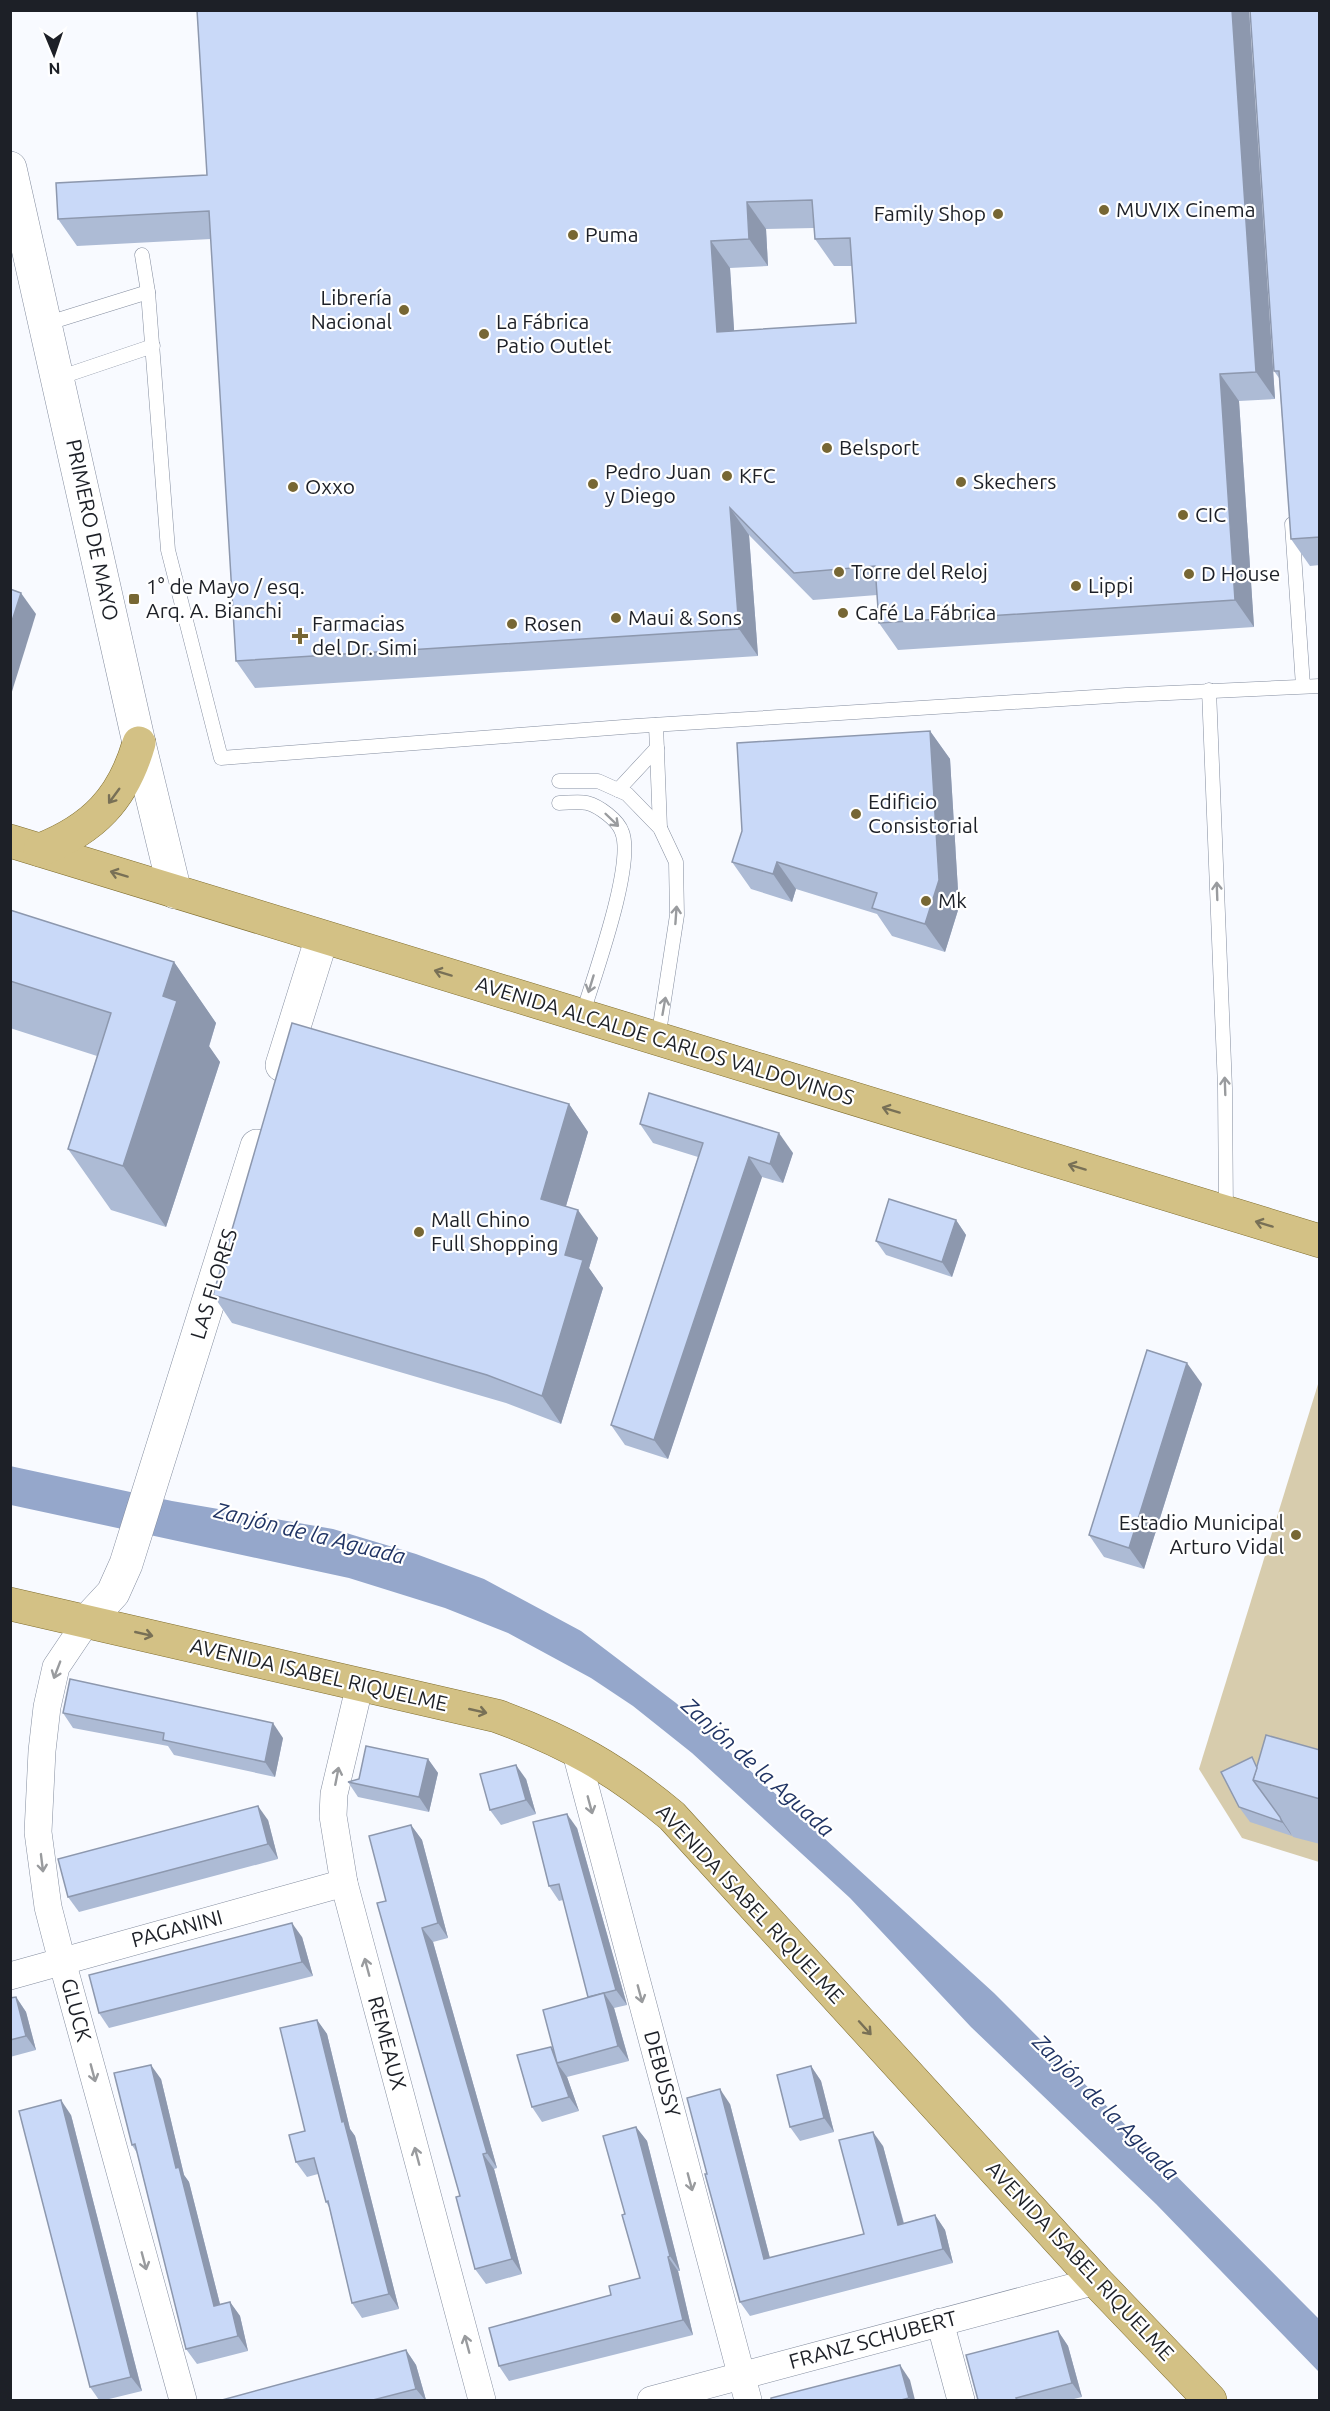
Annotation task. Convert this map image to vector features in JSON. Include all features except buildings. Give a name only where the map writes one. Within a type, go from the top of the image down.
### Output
[{"type":"main road","points":[[25,845],[81,830],[100,815],[125,780],[139,743]]},
{"type":"main road","name":"AVENIDA ALCALDE CARLOS VALDOVINOS","points":[[25,845],[1320,1241]]},
{"type":"main road","name":"AVENIDA ISABEL RIQUELME","points":[[10,1604],[497,1716],[537,1731],[610,1768],[672,1816],[1201,2394]]},
{"type":"street","name":"PRIMERO DE MAYO","points":[[10,168],[139,743],[175,892]]},
{"type":"street","name":"LAS FLORES","points":[[87,1621],[113,1593],[126,1564],[322,937]]},
{"type":"street","name":"GLUCK","points":[[87,1621],[56,1667],[47,1707],[42,1751],[38,1832],[48,1906],[62,1961],[183,2400]]},
{"type":"street","name":"REMEAUX","points":[[360,1684],[333,1794],[333,1816],[344,1883],[482,2400]]},
{"type":"street","name":"DEBUSSY","points":[[575,1749],[745,2388]]},
{"type":"street","name":"PAGANINI","points":[[10,1976],[344,1883]]},
{"type":"street","name":"FRANZ SCHUBERT","points":[[651,2400],[745,2388],[940,2322],[1096,2280]]},
{"type":"street","points":[[940,2322],[961,2400]]},
{"type":"lane","points":[[142,255],[153,346],[168,550],[220,758],[656,725],[1209,690],[1320,686]]},
{"type":"lane","points":[[45,324],[148,292]]},
{"type":"lane","points":[[58,378],[153,346]]},
{"type":"lane","points":[[1291,508],[1303,686]]},
{"type":"lane","points":[[1209,690],[1225,1088],[1227,1213]]},
{"type":"lane","points":[[656,725],[660,828]]},
{"type":"lane","points":[[618,790],[657,748]]},
{"type":"lane","points":[[559,781],[598,781],[627,794],[660,828],[675,862],[677,915],[658,1039]]},
{"type":"lane","points":[[559,803],[588,803],[611,817],[622,831],[624,844],[619,894],[582,1016]]},
{"type":"shaded area","name":"Estadio Municipal Arturo Vidal","points":[[1319,1381],[1319,1862],[1242,1838],[1199,1769]]},
{"type":"water","name":"Zanjón de la Aguada","points":[[10,1466],[172,1501],[333,1529],[416,1554],[484,1579],[581,1631],[676,1703],[994,1993],[1319,2319],[1319,2372],[1156,2204],[971,2027],[850,1898],[692,1753],[633,1706],[591,1678],[508,1633],[445,1608],[349,1578],[11,1505]]},
{"type":"place","name":"MUVIX Cinema","points":[[1104,210]]},
{"type":"place","name":"Family Shop","points":[[998,214]]},
{"type":"place","name":"Puma","points":[[573,235]]},
{"type":"place","name":"Librería Nacional","points":[[404,310]]},
{"type":"place","name":"La Fábrica Patio Outlet","points":[[484,334]]},
{"type":"place","name":"Belsport","points":[[827,448]]},
{"type":"place","name":"KFC","points":[[727,476]]},
{"type":"place","name":"Skechers","points":[[961,482]]},
{"type":"place","name":"Pedro Juan y Diego","points":[[593,484]]},
{"type":"place","name":"Oxxo","points":[[293,487]]},
{"type":"place","name":"CIC","points":[[1183,515]]},
{"type":"place","name":"Torre del Reloj","points":[[839,572]]},
{"type":"place","name":"D House","points":[[1189,574]]},
{"type":"place","name":"Lippi","points":[[1076,586]]},
{"type":"place","name":"1° de Mayo / esq. Arq. A. Bianchi","points":[[134,599]]},
{"type":"place","name":"Café La Fábrica","points":[[843,613]]},
{"type":"place","name":"Maui & Sons","points":[[616,618]]},
{"type":"place","name":"Rosen","points":[[512,624]]},
{"type":"place","name":"Farmacias del Dr. Simi","points":[[300,636]]},
{"type":"place","name":"Edificio Consistorial","points":[[856,814]]},
{"type":"place","name":"Mk","points":[[926,901]]},
{"type":"place","name":"Mall Chino Full Shopping","points":[[419,1232]]},
{"type":"place","name":"Estadio Municipal Arturo Vidal","points":[[1296,1535]]}]
